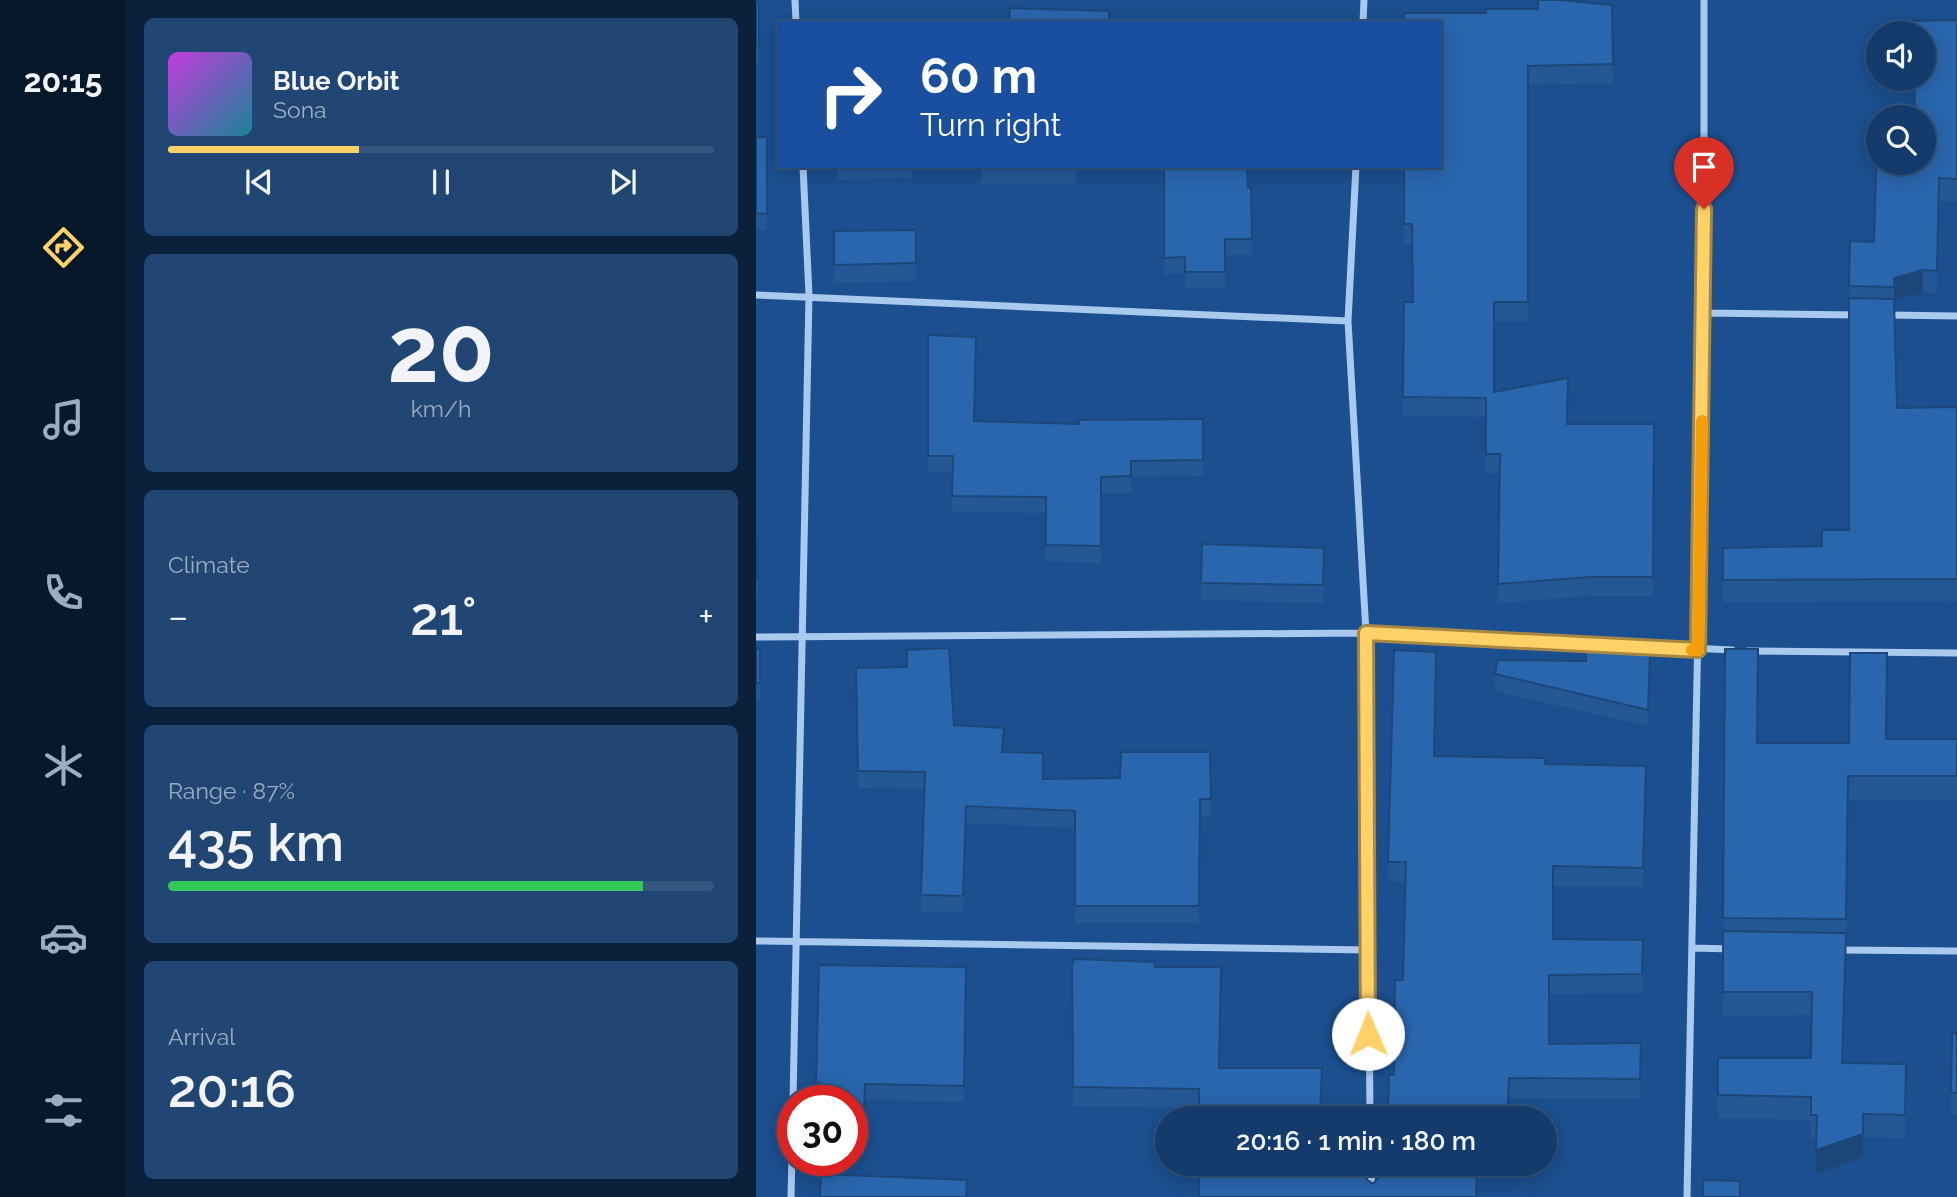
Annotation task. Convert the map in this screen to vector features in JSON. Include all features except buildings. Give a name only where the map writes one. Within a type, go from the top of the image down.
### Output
[{"type":"street","points":[[795,0],[796,21]]},
{"type":"street","points":[[1363,21],[1364,0]]},
{"type":"street","points":[[1687,1197],[1704,313],[1704,0]]},
{"type":"street","points":[[793,1085],[809,296],[803,168]]},
{"type":"street","points":[[1356,168],[1349,321],[1366,633],[1370,1106]]},
{"type":"street","points":[[756,295],[1349,321]]},
{"type":"street","points":[[1704,313],[1864,315]]},
{"type":"street","points":[[1877,315],[1957,316]]},
{"type":"street","points":[[756,637],[1366,633],[1698,650],[1957,653]]},
{"type":"street","points":[[756,941],[1367,950]]},
{"type":"street","points":[[1692,948],[1748,949]]},
{"type":"street","points":[[1831,950],[1957,951]]},
{"type":"street","points":[[791,1197],[792,1176]]},
{"type":"street","points":[[1371,1176],[1372,1197]]},
{"type":"slow traffic","points":[[1692,650],[1698,650],[1702,421]]},
{"type":"route","points":[[1368,1034],[1366,633],[1698,650],[1704,209]]}]
